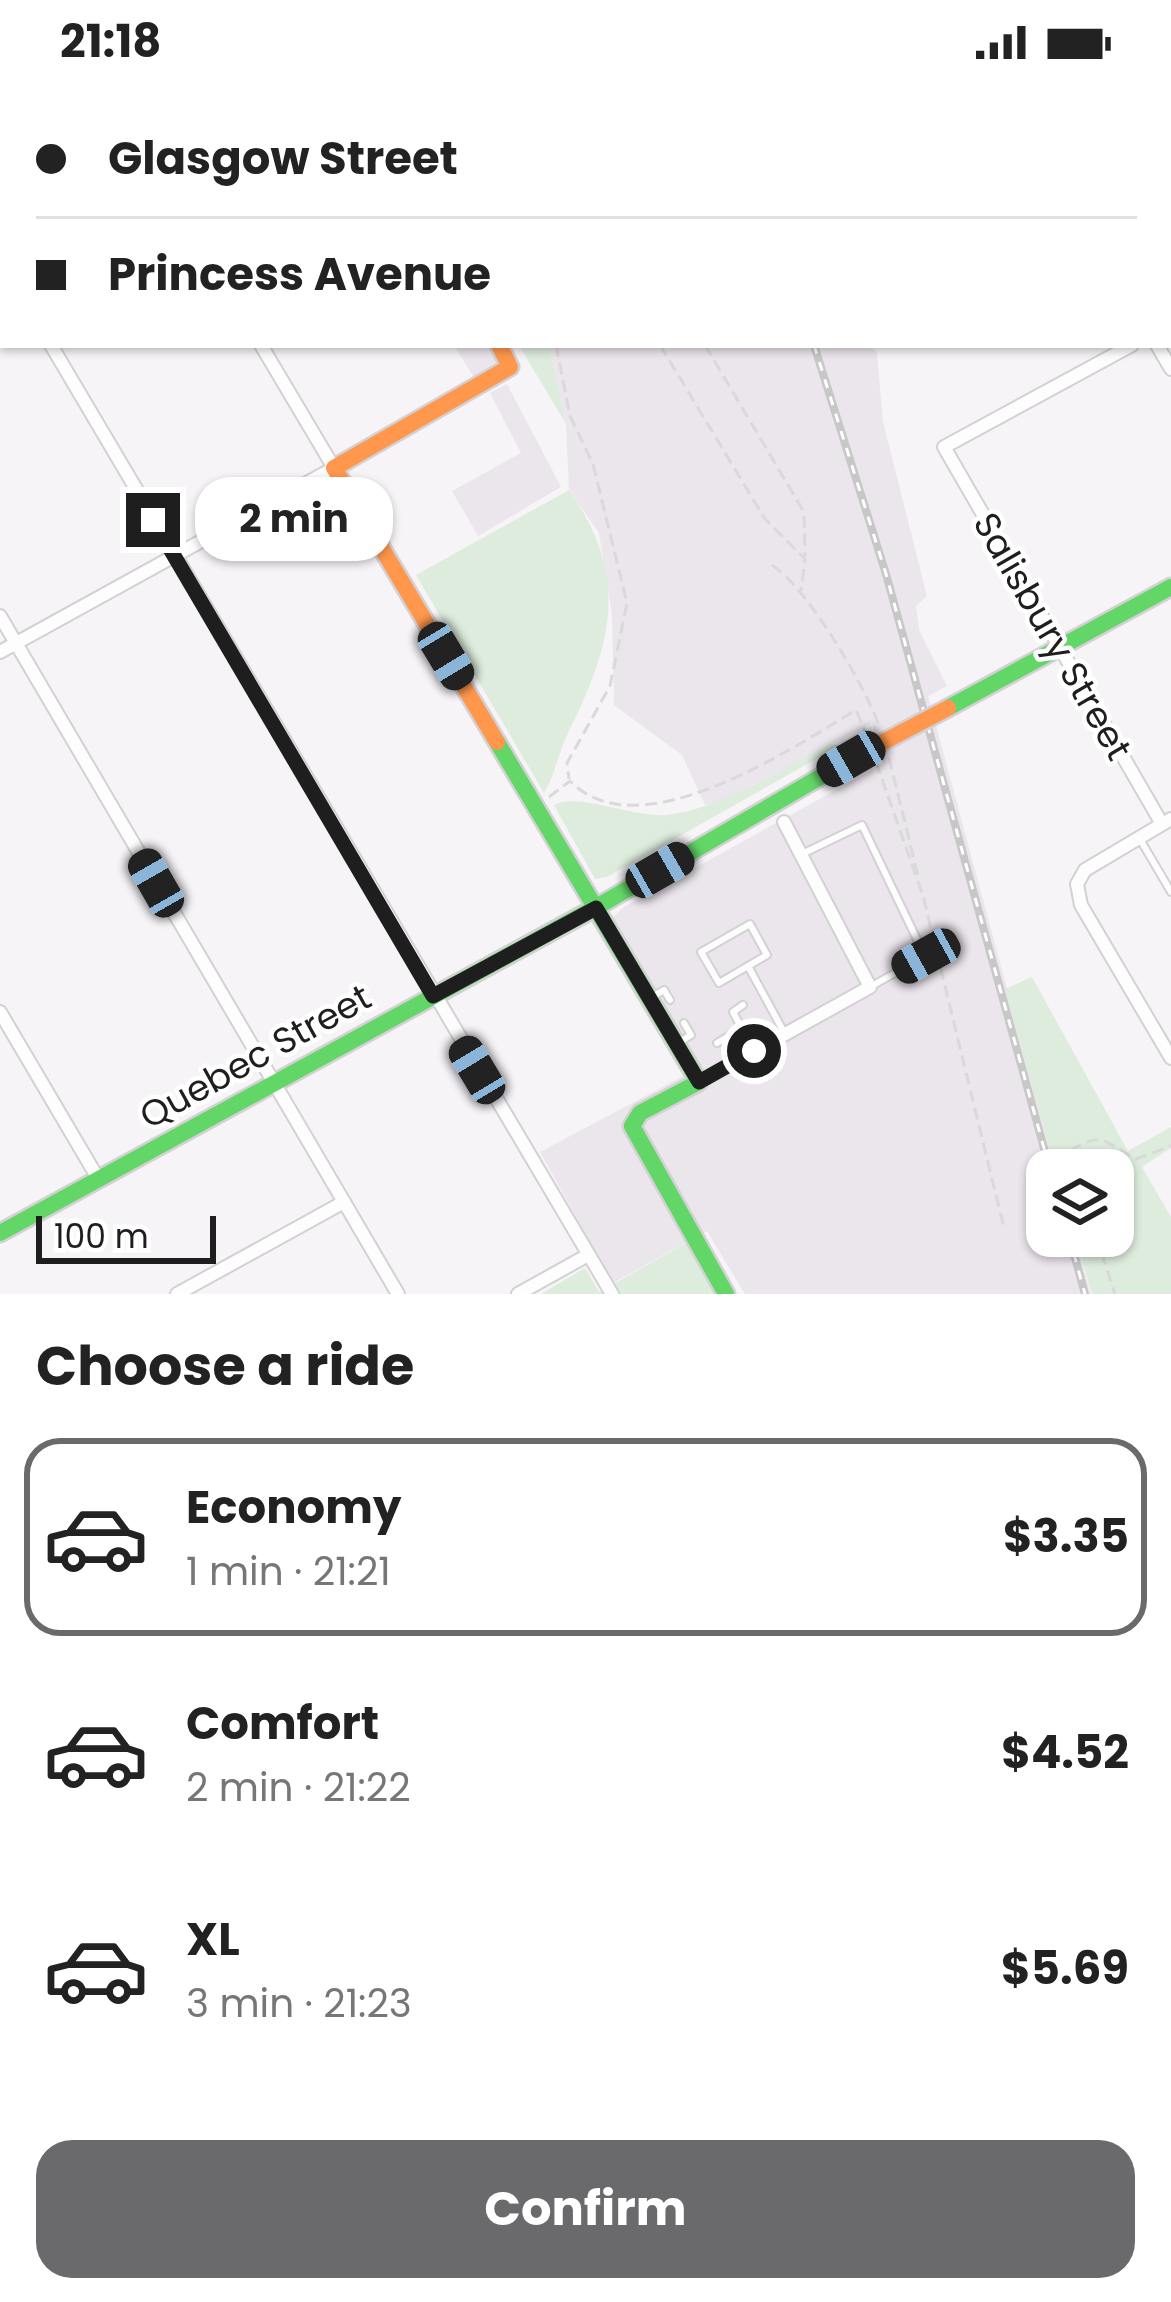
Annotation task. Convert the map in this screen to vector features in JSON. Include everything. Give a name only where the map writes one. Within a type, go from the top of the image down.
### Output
[{"type":"street","points":[[53,348],[612,1294]]},
{"type":"street","points":[[263,348],[699,1082]]},
{"type":"street","points":[[0,652],[510,367],[500,348]]},
{"type":"street","name":"Salisbury Street","points":[[1126,348],[944,447],[1167,822]]},
{"type":"street","name":"Quebec Street","points":[[0,1233],[596,908],[851,759],[1171,587]]},
{"type":"street","points":[[0,616],[398,1294]]},
{"type":"street","points":[[726,1294],[632,1126],[640,1113],[870,987],[784,822]]},
{"type":"street","points":[[1167,822],[1085,870],[1077,884],[1082,905],[1171,1058]]},
{"type":"street","points":[[0,1012],[99,1180]]},
{"type":"street","points":[[177,1294],[344,1202]]},
{"type":"street","points":[[518,1294],[588,1256]]},
{"type":"lane","points":[[802,854],[862,825],[926,956],[870,987]]},
{"type":"lane","points":[[1139,838],[1171,892]]},
{"type":"lane","points":[[750,924],[767,955],[748,966],[718,983],[701,952],[750,924]]},
{"type":"lane","points":[[748,966],[785,1034]]},
{"type":"lane","points":[[649,998],[664,990],[670,1000]]},
{"type":"lane","points":[[743,1005],[733,1012],[754,1051]]},
{"type":"lane","points":[[676,1044],[691,1035],[684,1023]]},
{"type":"lane","points":[[717,1043],[742,1028]]},
{"type":"path","points":[[557,348],[570,416],[592,464],[627,603],[610,686],[567,764],[570,781],[579,791],[605,799],[646,804],[733,782],[856,710],[867,737]]},
{"type":"path","points":[[662,348],[765,519],[805,559]]},
{"type":"path","points":[[707,348],[804,512],[800,594]]},
{"type":"path","points":[[772,565],[789,576],[850,667],[883,739]]},
{"type":"path","points":[[874,758],[922,896]]},
{"type":"path","points":[[889,758],[1004,1228]]},
{"type":"path","points":[[535,807],[570,781]]},
{"type":"path","points":[[1073,1149],[1092,1137],[1109,1139],[1122,1149]]},
{"type":"path","points":[[1134,1158],[1171,1146]]},
{"type":"path","points":[[1103,1257],[1115,1294]]},
{"type":"shaded area","points":[[456,348],[492,348],[501,363],[476,381]]},
{"type":"shaded area","points":[[550,348],[873,348],[877,353],[883,422],[927,596],[916,606],[919,630],[947,686],[928,696],[1050,1149],[1026,1149],[1026,1257],[1081,1257],[1091,1294],[745,1294],[707,1231],[613,1283],[540,1152],[685,1075],[601,928],[624,907],[883,764],[872,723],[728,799],[705,805],[682,755],[614,705],[612,614],[599,533],[569,490],[566,424]]},
{"type":"shaded area","points":[[507,384],[561,487],[478,536],[452,491],[521,453],[490,393]]},
{"type":"green space","points":[[521,348],[550,348],[566,424]]},
{"type":"green space","points":[[569,490],[601,552],[608,610],[596,669],[544,793],[416,575]]},
{"type":"green space","points":[[829,744],[841,745],[607,877],[595,879],[554,805],[578,801],[644,814],[674,814],[735,794]]},
{"type":"green space","points":[[1032,977],[1127,1149],[1050,1149],[1005,989]]},
{"type":"green space","points":[[1171,1127],[1171,1148],[1142,1167],[1171,1217],[1171,1294],[1092,1294],[1081,1257],[1134,1257],[1132,1149]]},
{"type":"green space","points":[[688,1242],[720,1294],[541,1294],[585,1268],[599,1292]]},
{"type":"railway","points":[[815,348],[886,574],[1044,1149]]},
{"type":"railway","points":[[1075,1257],[1085,1294]]},
{"type":"traffic: fast","points":[[948,708],[1171,587]]},
{"type":"traffic: fast","points":[[497,742],[699,1082],[640,1113],[632,1126],[726,1294]]},
{"type":"traffic: fast","points":[[0,1233],[595,908],[851,759]]},
{"type":"traffic: slow","points":[[497,742],[334,468],[510,367],[500,348]]},
{"type":"traffic: slow","points":[[851,759],[948,708]]},
{"type":"route","points":[[153,520],[433,996],[596,908],[699,1082],[754,1051]]}]
